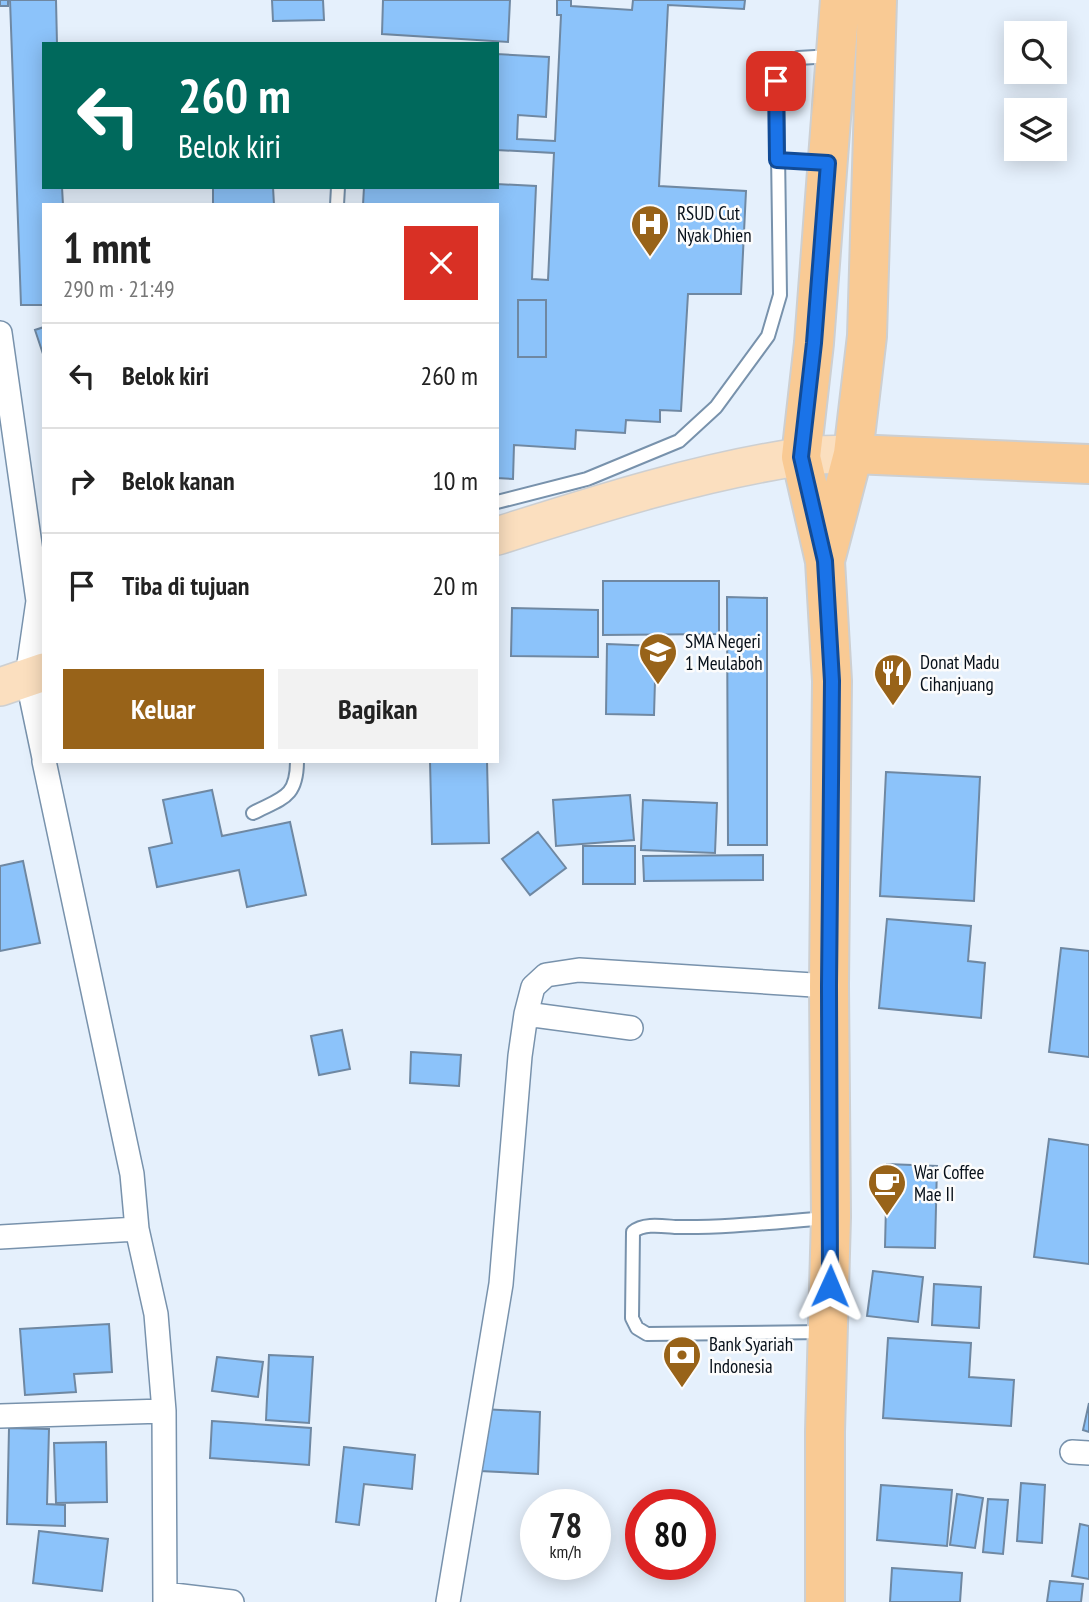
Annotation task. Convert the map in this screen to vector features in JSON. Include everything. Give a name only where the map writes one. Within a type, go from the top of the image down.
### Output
[{"type":"highway","points":[[825,561],[853,454],[867,336],[856,52],[840,0]]},
{"type":"highway","points":[[825,1602],[825,1432],[831,1217],[829,986],[832,694],[825,561],[801,457],[814,343],[828,163],[856,52],[877,0]]},
{"type":"highway","points":[[853,454],[1089,464]]},
{"type":"main road","points":[[499,535],[609,500],[699,478],[801,457],[853,454]]},
{"type":"street","points":[[0,333],[37,601],[23,679],[42,752]]},
{"type":"street","points":[[45,763],[132,1174],[137,1229],[156,1314],[164,1411],[165,1598],[232,1602]]},
{"type":"street","points":[[448,1602],[501,1284],[520,1056],[533,987],[546,975],[579,970],[829,986]]},
{"type":"street","points":[[526,1014],[631,1028]]},
{"type":"street","points":[[0,1237],[137,1229]]},
{"type":"street","points":[[0,1416],[164,1411]]},
{"type":"lane","points":[[499,501],[587,479],[679,441],[716,407],[768,336],[780,295],[776,81],[785,65],[798,58],[856,52]]},
{"type":"lane","points":[[777,160],[828,163]]},
{"type":"lane","points":[[253,813],[286,796],[297,782],[297,763]]},
{"type":"lane","points":[[828,1332],[647,1334],[637,1328],[632,1318],[633,1233],[637,1228],[649,1226],[710,1227],[831,1217]]},
{"type":"building","points":[[0,0],[8,0],[8,6],[0,6]]},
{"type":"building","points":[[10,0],[56,0],[57,42],[42,42],[42,189],[62,189],[63,203],[42,203],[42,305],[21,305]]},
{"type":"building","points":[[272,0],[323,0],[324,20],[273,21]]},
{"type":"building","points":[[383,0],[510,0],[508,42],[382,34]]},
{"type":"building","points":[[557,0],[571,0],[571,6],[632,10],[633,0],[745,0],[744,9],[668,5],[659,186],[746,191],[741,294],[688,294],[681,411],[660,410],[660,422],[626,420],[625,433],[576,430],[575,449],[514,445],[513,479],[499,478],[499,203],[363,203],[364,189],[499,189],[499,184],[536,186],[532,279],[548,280],[554,153],[499,150],[499,54],[549,57],[546,117],[518,115],[517,139],[555,141],[561,15],[557,15]]},
{"type":"building","points":[[213,189],[273,189],[274,203],[213,203]]},
{"type":"building","points":[[518,300],[546,300],[546,357],[518,357]]},
{"type":"building","points":[[42,328],[42,351],[35,330]]},
{"type":"building","points":[[603,581],[719,581],[719,634],[603,635]]},
{"type":"building","points":[[727,597],[767,598],[767,845],[728,845]]},
{"type":"building","points":[[512,608],[598,610],[598,657],[511,656]]},
{"type":"building","points":[[607,644],[656,646],[654,715],[606,714]]},
{"type":"building","points":[[430,763],[487,763],[489,843],[432,844]]},
{"type":"building","points":[[886,772],[980,777],[974,901],[880,896]]},
{"type":"building","points":[[212,790],[222,836],[290,822],[306,895],[247,907],[239,870],[157,887],[149,848],[172,843],[163,800]]},
{"type":"building","points":[[630,795],[634,840],[556,846],[553,800]]},
{"type":"building","points":[[643,800],[717,803],[715,853],[641,850]]},
{"type":"building","points":[[538,832],[566,868],[530,895],[502,859]]},
{"type":"building","points":[[583,846],[635,846],[635,884],[583,884]]},
{"type":"building","points":[[763,855],[763,880],[644,881],[643,856]]},
{"type":"building","points":[[23,861],[40,943],[0,951],[0,866]]},
{"type":"building","points":[[887,919],[971,926],[968,961],[985,963],[981,1018],[879,1008]]},
{"type":"building","points":[[1061,948],[1089,951],[1089,1057],[1049,1052]]},
{"type":"building","points":[[342,1030],[350,1069],[319,1075],[311,1036]]},
{"type":"building","points":[[411,1052],[461,1055],[459,1086],[410,1083]]},
{"type":"building","points":[[1049,1139],[1089,1145],[1089,1264],[1034,1257]]},
{"type":"building","points":[[887,1164],[937,1166],[935,1248],[885,1247]]},
{"type":"building","points":[[873,1271],[923,1277],[918,1322],[867,1316]]},
{"type":"building","points":[[934,1284],[981,1287],[979,1328],[932,1325]]},
{"type":"building","points":[[109,1324],[112,1372],[74,1374],[76,1392],[25,1395],[20,1329]]},
{"type":"building","points":[[888,1338],[971,1343],[969,1377],[1014,1380],[1011,1426],[883,1418]]},
{"type":"building","points":[[269,1355],[313,1357],[309,1423],[266,1420]]},
{"type":"building","points":[[217,1357],[263,1362],[258,1397],[212,1391]]},
{"type":"building","points":[[1089,1403],[1089,1432],[1083,1430]]},
{"type":"building","points":[[482,1409],[540,1412],[538,1474],[480,1471]]},
{"type":"building","points":[[212,1421],[311,1428],[309,1465],[210,1458]]},
{"type":"building","points":[[9,1428],[49,1429],[47,1504],[65,1505],[65,1526],[7,1524]]},
{"type":"building","points":[[106,1442],[107,1502],[56,1503],[54,1443]]},
{"type":"building","points":[[344,1447],[415,1455],[412,1489],[364,1484],[359,1525],[336,1522]]},
{"type":"building","points":[[1021,1483],[1045,1485],[1042,1543],[1017,1541]]},
{"type":"building","points":[[881,1485],[952,1490],[947,1546],[877,1540]]},
{"type":"building","points":[[957,1494],[983,1498],[975,1548],[950,1545]]},
{"type":"building","points":[[988,1499],[1008,1500],[1003,1554],[983,1552]]},
{"type":"building","points":[[1080,1524],[1089,1526],[1089,1579],[1072,1576]]},
{"type":"building","points":[[39,1531],[108,1539],[102,1591],[33,1583]]},
{"type":"building","points":[[892,1568],[962,1573],[960,1602],[890,1602]]},
{"type":"building","points":[[1050,1581],[1083,1584],[1081,1602],[1047,1602]]},
{"type":"place","name":"RSUD Cut Nyak Dhien","points":[[650,258]]},
{"type":"place","name":"SMA Negeri 1 Meulaboh","points":[[658,686]]},
{"type":"place","name":"Donat Madu Cihanjuang","points":[[893,707]]},
{"type":"place","name":"War Coffee Mae II","points":[[887,1217]]},
{"type":"place","name":"Bank Syariah Indonesia","points":[[682,1389]]},
{"type":"route","points":[[776,81],[777,160],[828,163],[814,343],[801,457],[825,561],[832,681],[830,1286]]}]
